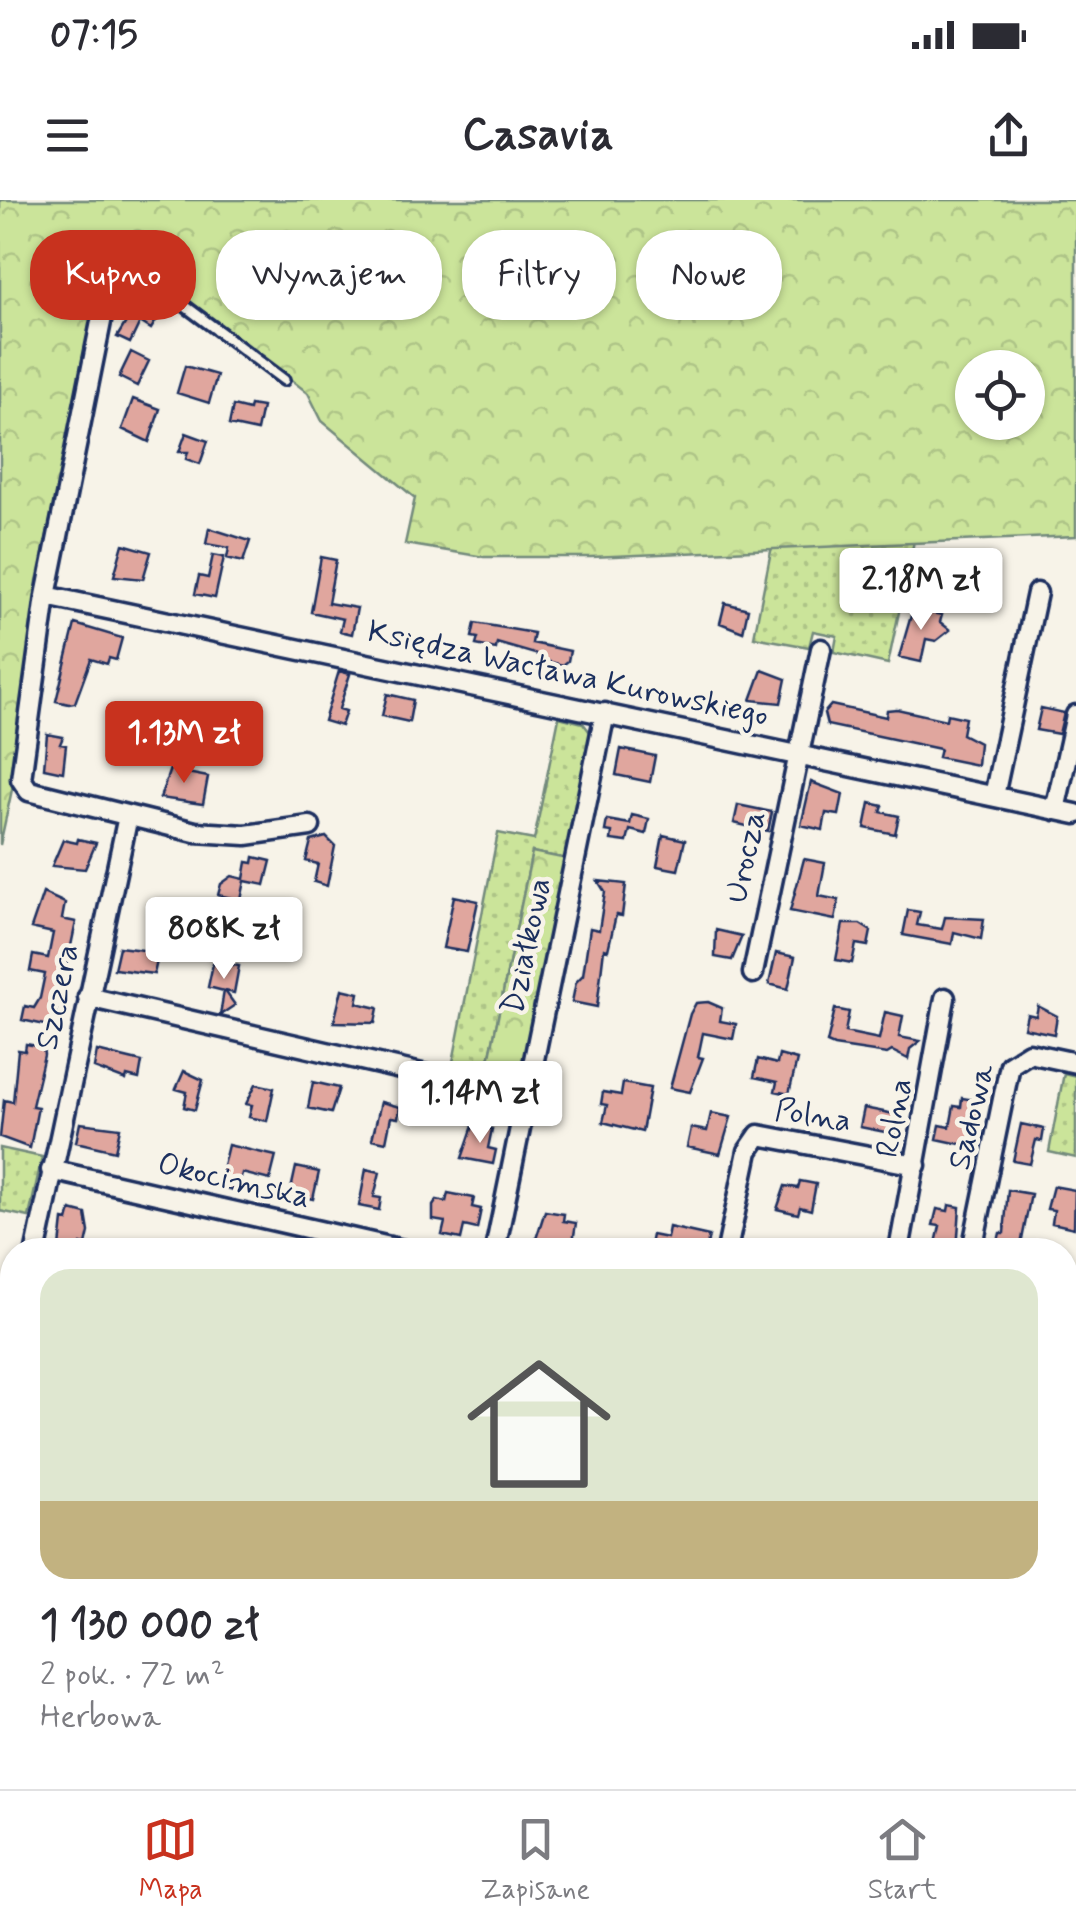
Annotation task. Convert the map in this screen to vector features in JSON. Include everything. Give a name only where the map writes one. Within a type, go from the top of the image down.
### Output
[{"type":"street","points":[[101,320],[46,596],[21,779],[29,790],[218,834],[310,826]]},
{"type":"street","points":[[994,796],[1037,593]]},
{"type":"street","name":"Księdza Wacława Kurowskiego","points":[[46,596],[1076,814]]},
{"type":"street","name":"Urocza","points":[[753,974],[821,649]]},
{"type":"street","name":"Działkowa","points":[[497,1238],[605,713]]},
{"type":"street","points":[[1055,810],[1076,715]]},
{"type":"street","name":"Szczera","points":[[38,1238],[128,816]]},
{"type":"street","points":[[88,997],[526,1098]]},
{"type":"street","name":"Rolna","points":[[901,1238],[946,998]]},
{"type":"street","name":"Sadowa","points":[[974,1238],[1010,1065],[1029,1053],[1076,1063]]},
{"type":"street","name":"Polna","points":[[730,1238],[748,1151],[759,1135],[916,1166]]},
{"type":"street","name":"Okocimska","points":[[51,1170],[351,1238]]},
{"type":"lane","points":[[196,314],[284,380]]},
{"type":"green space","points":[[0,200],[1076,200],[1076,536],[591,557],[484,557],[405,544],[415,498],[322,421],[308,393],[196,306],[196,230],[30,230],[30,320],[94,320],[37,581],[21,748],[0,845]]},
{"type":"green space","points":[[914,541],[888,664],[834,652],[837,636],[813,631],[809,647],[754,637],[772,546]]},
{"type":"green space","points":[[559,717],[583,723],[593,736],[567,859],[532,852],[485,1080],[451,1072],[498,833],[534,840]]},
{"type":"green space","points":[[532,852],[567,859],[520,1078],[509,1085],[485,1080]]},
{"type":"green space","points":[[1064,1073],[1076,1076],[1076,1158],[1049,1152]]},
{"type":"green space","points":[[0,1148],[42,1157],[29,1217],[0,1211]]},
{"type":"building","points":[[127,320],[156,320],[151,329],[140,322],[130,343],[117,337]]},
{"type":"building","points":[[131,352],[149,361],[137,386],[119,377]]},
{"type":"building","points":[[185,366],[217,375],[209,403],[177,393]]},
{"type":"building","points":[[133,399],[160,409],[149,442],[122,429]]},
{"type":"building","points":[[250,405],[262,407],[257,431],[229,425],[233,406],[249,410]]},
{"type":"building","points":[[186,433],[208,441],[200,464],[186,459],[188,452],[179,452]]},
{"type":"building","points":[[209,528],[250,541],[243,562],[227,558],[229,548],[206,544]]},
{"type":"building","points":[[123,544],[151,552],[143,579],[114,576]]},
{"type":"building","points":[[213,555],[224,557],[215,598],[195,594],[199,576],[208,578]]},
{"type":"building","points":[[321,557],[336,560],[328,603],[357,608],[352,634],[340,631],[343,619],[311,612]]},
{"type":"building","points":[[915,602],[921,611],[942,615],[940,622],[950,630],[936,641],[926,639],[921,662],[899,657]]},
{"type":"building","points":[[725,603],[748,609],[743,632],[720,623]]},
{"type":"building","points":[[475,623],[534,633],[532,643],[570,651],[568,661],[563,665],[541,660],[542,656],[497,643],[496,649],[476,645],[478,638],[472,637]]},
{"type":"building","points":[[75,624],[122,638],[116,660],[109,658],[107,664],[91,659],[75,703],[69,704],[56,701]]},
{"type":"building","points":[[762,670],[786,679],[781,703],[751,700]]},
{"type":"building","points":[[339,671],[350,674],[339,709],[346,711],[341,726],[324,721]]},
{"type":"building","points":[[387,694],[413,700],[409,722],[382,716]]},
{"type":"building","points":[[831,705],[886,717],[887,710],[897,709],[946,720],[947,714],[965,718],[962,734],[979,743],[977,765],[938,757],[940,749],[827,725],[824,713]]},
{"type":"building","points":[[1041,708],[1064,713],[1059,734],[1036,730]]},
{"type":"building","points":[[47,734],[63,737],[63,772],[44,768]]},
{"type":"building","points":[[621,749],[655,756],[650,782],[616,775]]},
{"type":"building","points":[[172,763],[184,765],[182,772],[208,777],[203,804],[160,798]]},
{"type":"building","points":[[811,782],[843,794],[839,815],[826,813],[823,830],[801,825]]},
{"type":"building","points":[[870,803],[883,806],[881,812],[899,816],[895,834],[865,828]]},
{"type":"building","points":[[738,805],[772,812],[768,831],[734,823]]},
{"type":"building","points":[[632,815],[649,819],[646,834],[630,830],[627,842],[611,840],[612,832],[605,831],[607,820],[630,824]]},
{"type":"building","points":[[663,835],[685,840],[678,870],[657,866]]},
{"type":"building","points":[[326,837],[335,846],[327,886],[314,882],[318,864],[306,861],[311,841]]},
{"type":"building","points":[[78,839],[96,843],[85,869],[52,866],[63,840],[77,843]]},
{"type":"building","points":[[254,857],[271,861],[265,885],[245,881],[241,900],[218,895],[221,884],[232,876],[244,879],[247,862],[253,863]]},
{"type":"building","points":[[804,859],[825,863],[819,896],[839,900],[835,920],[790,911]]},
{"type":"building","points":[[598,881],[626,884],[622,916],[616,915],[608,950],[604,949],[597,1007],[572,1002],[576,982],[583,975],[590,928],[599,930],[605,892]]},
{"type":"building","points":[[43,893],[65,903],[62,919],[76,922],[54,1027],[22,1020],[25,1006],[34,1008],[40,998],[45,974],[30,971],[33,955],[48,958],[53,933],[31,928]]},
{"type":"building","points":[[454,896],[478,901],[467,952],[443,948]]},
{"type":"building","points":[[908,910],[920,912],[917,925],[942,929],[945,917],[984,919],[981,939],[954,932],[952,944],[903,935]]},
{"type":"building","points":[[843,924],[860,924],[871,931],[868,946],[856,944],[852,963],[836,960]]},
{"type":"building","points":[[716,930],[742,936],[732,960],[715,957]]},
{"type":"building","points":[[119,947],[159,952],[154,974],[114,969]]},
{"type":"building","points":[[776,953],[795,957],[788,989],[769,984]]},
{"type":"building","points":[[213,964],[239,966],[234,993],[225,991],[235,1005],[220,1015],[224,991],[208,987]]},
{"type":"building","points":[[342,989],[359,993],[357,1003],[378,1008],[375,1023],[334,1022]]},
{"type":"building","points":[[708,1002],[722,1008],[720,1021],[736,1024],[733,1039],[703,1033],[698,1057],[703,1058],[690,1092],[670,1088],[690,1014],[696,1003]]},
{"type":"building","points":[[1038,1006],[1057,1016],[1054,1034],[1024,1028],[1027,1014],[1036,1016]]},
{"type":"building","points":[[835,1009],[849,1012],[845,1032],[879,1039],[885,1012],[903,1016],[899,1037],[920,1041],[910,1049],[908,1059],[892,1051],[887,1054],[834,1046],[827,1043]]},
{"type":"building","points":[[26,1044],[43,1047],[44,1055],[32,1106],[38,1107],[30,1148],[0,1137],[4,1100],[13,1102],[18,1050],[25,1051]]},
{"type":"building","points":[[97,1051],[142,1062],[139,1079],[127,1076],[126,1080],[94,1068]]},
{"type":"building","points":[[779,1055],[797,1060],[789,1094],[775,1091],[777,1082],[754,1077],[758,1059],[777,1064]]},
{"type":"building","points":[[184,1071],[203,1080],[195,1110],[184,1107],[187,1092],[176,1089]]},
{"type":"building","points":[[313,1082],[339,1088],[331,1113],[308,1108]]},
{"type":"building","points":[[623,1083],[650,1088],[642,1132],[603,1122],[607,1105],[601,1104],[603,1092],[621,1095]]},
{"type":"building","points":[[256,1084],[274,1088],[267,1121],[249,1117],[252,1105],[246,1104]]},
{"type":"building","points":[[962,1098],[975,1100],[973,1110],[980,1111],[974,1147],[937,1139],[940,1125],[950,1127],[954,1106],[961,1107]]},
{"type":"building","points":[[381,1102],[400,1107],[398,1118],[391,1117],[386,1142],[372,1139]]},
{"type":"building","points":[[864,1108],[899,1115],[895,1134],[860,1127]]},
{"type":"building","points":[[711,1113],[731,1117],[720,1154],[687,1147],[691,1128],[707,1131]]},
{"type":"building","points":[[80,1123],[120,1128],[115,1151],[76,1142]]},
{"type":"building","points":[[1021,1124],[1044,1129],[1042,1141],[1036,1140],[1030,1164],[1013,1161]]},
{"type":"building","points":[[473,1126],[492,1129],[488,1148],[496,1150],[493,1164],[462,1158]]},
{"type":"building","points":[[228,1145],[276,1156],[270,1180],[242,1173],[238,1191],[218,1186]]},
{"type":"building","points":[[296,1167],[319,1172],[313,1199],[290,1194]]},
{"type":"building","points":[[366,1169],[380,1172],[374,1197],[381,1198],[379,1210],[359,1206]]},
{"type":"building","points":[[800,1181],[816,1184],[811,1210],[800,1207],[798,1214],[777,1209],[785,1186],[798,1188]]},
{"type":"building","points":[[1053,1186],[1075,1190],[1074,1228],[1052,1223],[1054,1210],[1047,1209]]},
{"type":"building","points":[[1008,1190],[1031,1194],[1022,1238],[999,1238],[1004,1233]]},
{"type":"building","points":[[448,1193],[474,1198],[472,1207],[481,1209],[477,1229],[464,1226],[461,1238],[442,1235],[445,1222],[433,1220],[433,1206],[437,1200],[446,1202]]},
{"type":"building","points":[[949,1205],[960,1207],[958,1238],[937,1238],[940,1226],[933,1225],[937,1209],[948,1211]]},
{"type":"building","points":[[71,1210],[86,1214],[88,1238],[61,1238],[63,1220],[68,1221]]},
{"type":"building","points":[[545,1211],[564,1214],[563,1221],[576,1223],[574,1238],[536,1238]]},
{"type":"building","points":[[669,1227],[709,1236],[709,1238],[667,1238]]}]
